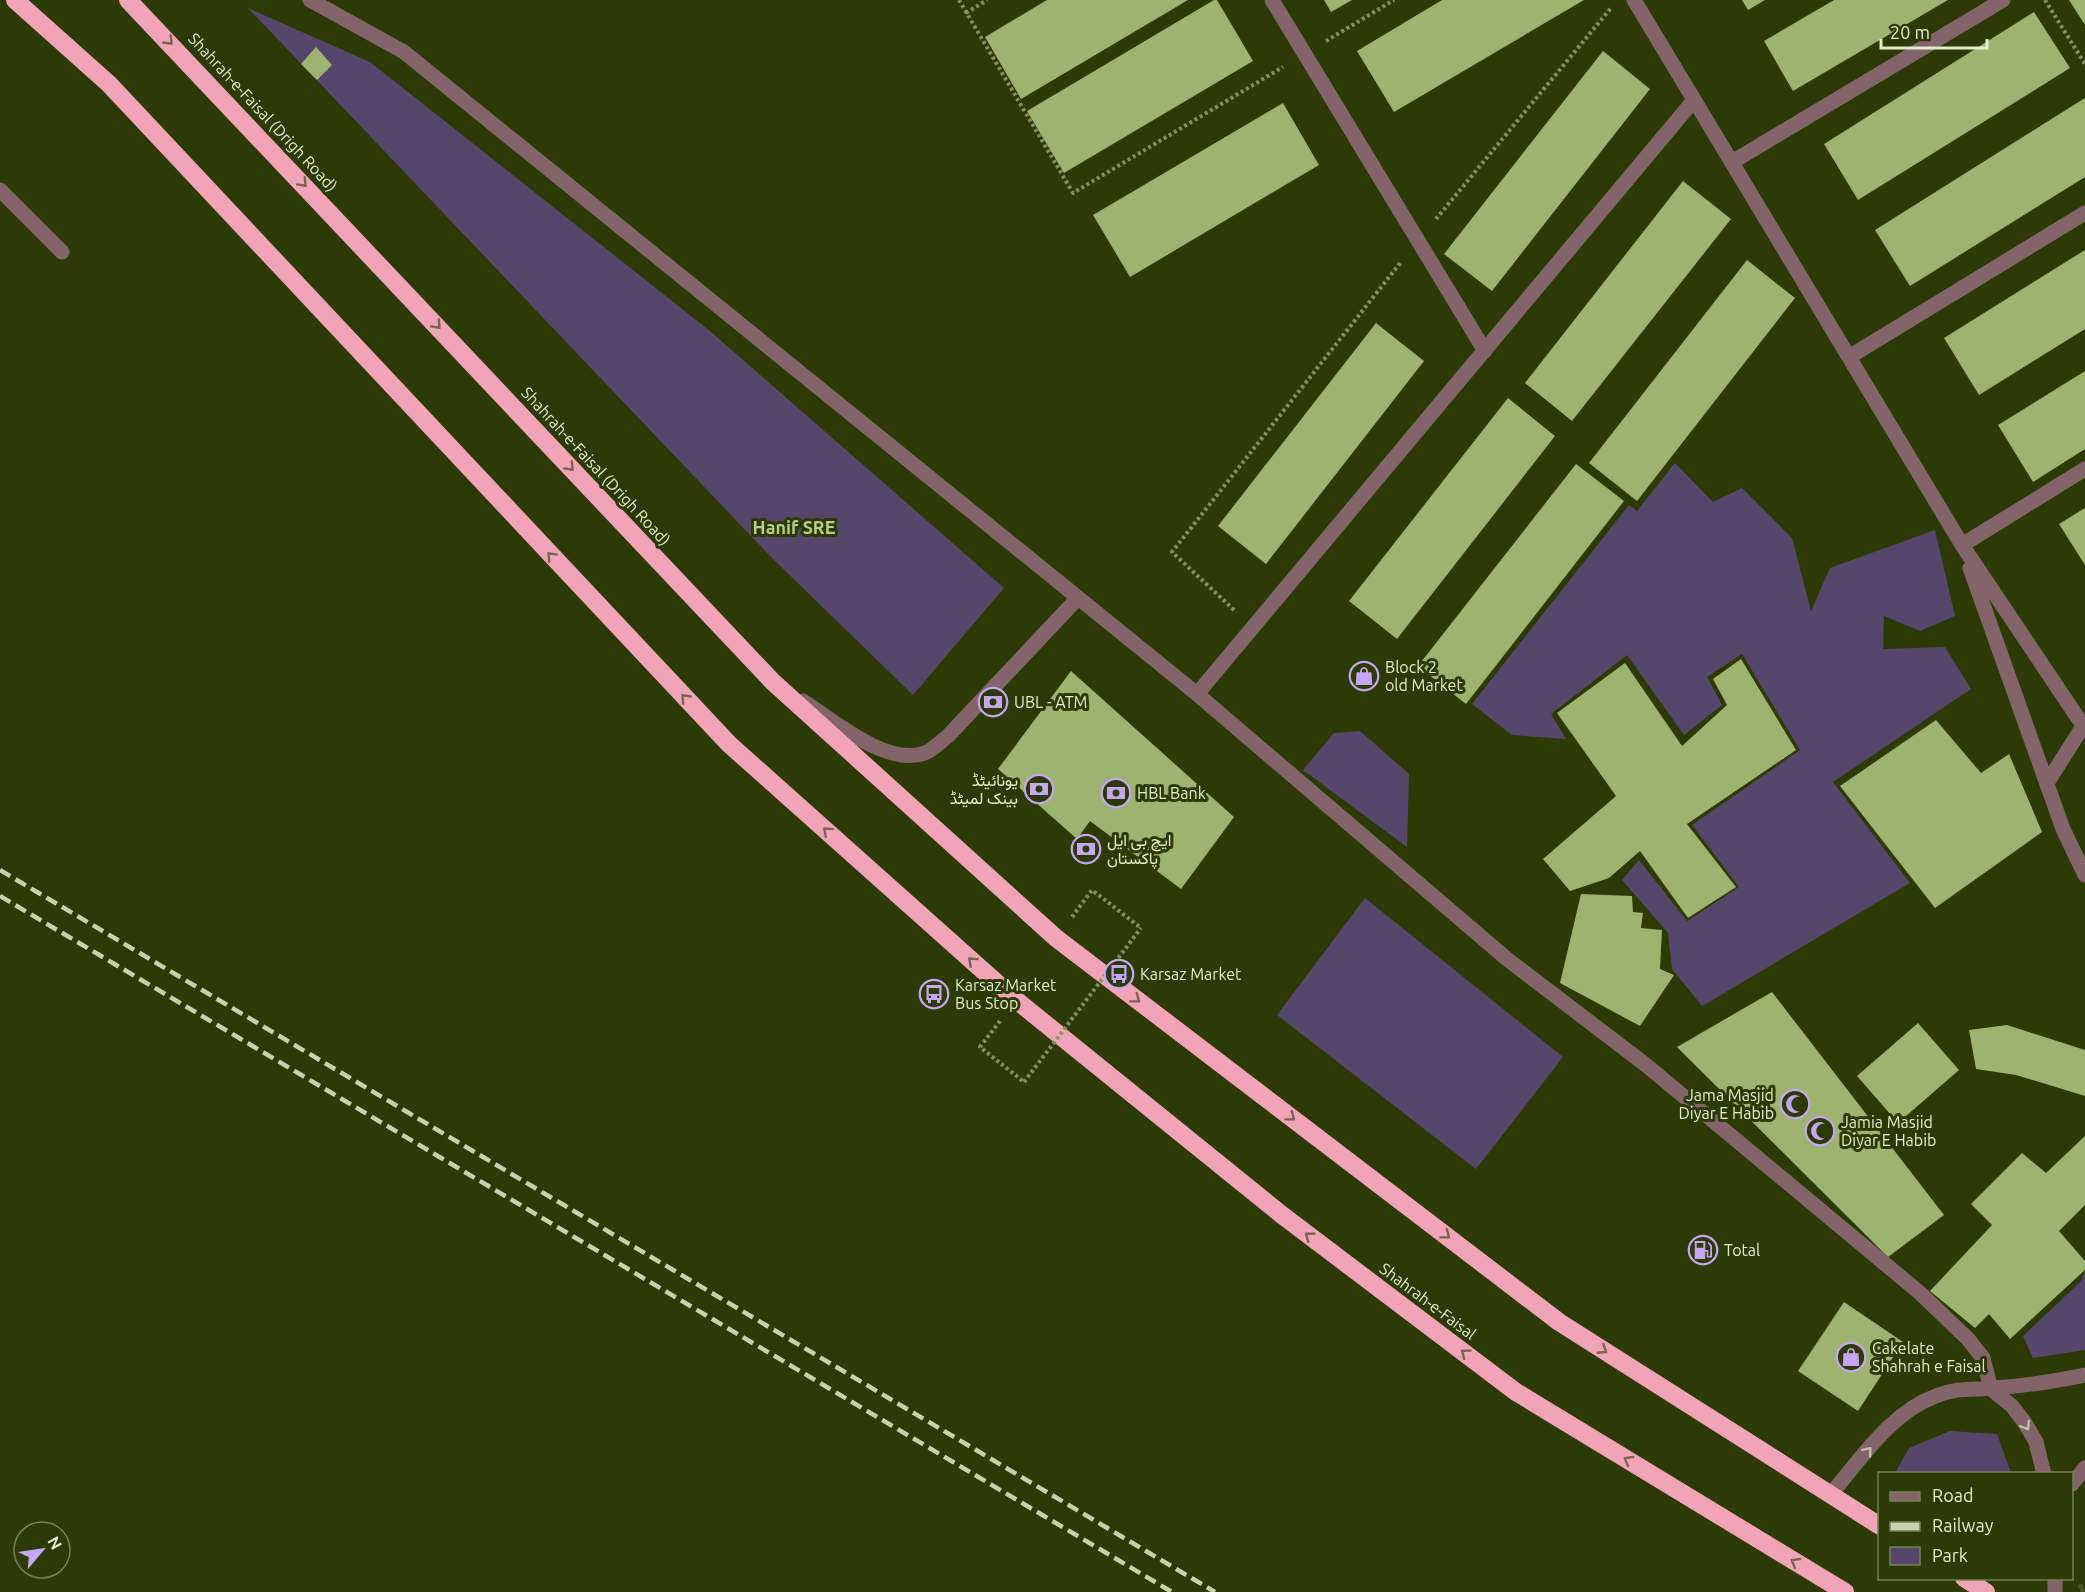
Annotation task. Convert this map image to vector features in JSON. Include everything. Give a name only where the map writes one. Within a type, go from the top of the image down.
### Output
[{"type":"highway","name":"Shahrah-e-Faisal","points":[[15,0],[109,84],[729,744],[1016,1000],[1282,1215],[1516,1392],[1845,1592]]},
{"type":"highway","name":"Shahrah-e-Faisal (Drigh Road)","points":[[128,0],[773,682],[1056,938],[1559,1322],[1830,1495]]},
{"type":"highway","points":[[1830,1495],[1878,1525]]},
{"type":"highway","points":[[1967,1580],[1986,1592]]},
{"type":"street","points":[[310,0],[404,52],[1197,694],[1507,959],[1646,1065],[1936,1307],[1968,1339],[1983,1358],[1991,1389],[2012,1406],[2025,1423],[2036,1442],[2044,1472]]},
{"type":"street","points":[[1272,0],[1485,351]]},
{"type":"street","points":[[1634,0],[1962,545],[2084,724],[2047,783]]},
{"type":"street","points":[[1732,162],[2003,0]]},
{"type":"street","points":[[1197,694],[1694,100]]},
{"type":"street","points":[[0,190],[62,252]]},
{"type":"street","points":[[1849,357],[2085,213]]},
{"type":"street","points":[[1962,545],[2085,470]]},
{"type":"street","points":[[1962,545],[2063,829],[2085,874]]},
{"type":"street","points":[[773,682],[874,747],[897,754],[925,753],[948,736],[1077,598]]},
{"type":"street","points":[[1830,1495],[1887,1429],[1915,1407],[1934,1396],[1970,1387],[1991,1389],[2085,1375]]},
{"type":"street","points":[[2073,1483],[2085,1467]]},
{"type":"path","points":[[959,0],[1073,193],[1394,0]]},
{"type":"path","points":[[966,13],[987,0]]},
{"type":"path","points":[[1253,628],[1172,552],[1418,241],[1617,0]]},
{"type":"path","points":[[2045,0],[2085,64]]},
{"type":"path","points":[[980,1047],[1024,1082],[1141,928],[1092,890]]},
{"type":"green space","points":[[248,8],[370,62],[710,331],[1004,588],[913,695],[770,556]]},
{"type":"green space","points":[[1675,463],[1713,502],[1742,488],[1792,538],[1811,611],[1830,568],[1935,530],[1955,616],[1920,631],[1884,616],[1883,649],[1945,647],[1971,689],[1833,782],[1910,883],[1702,1006],[1672,969],[1668,933],[1622,880],[1639,860],[1687,921],[1739,887],[1692,825],[1800,750],[1742,654],[1707,677],[1722,705],[1684,735],[1627,655],[1551,714],[1566,739],[1512,735],[1472,704],[1629,505],[1637,511]]},
{"type":"green space","points":[[1360,731],[1409,774],[1407,847],[1303,770],[1334,733]]},
{"type":"green space","points":[[1365,898],[1563,1057],[1476,1169],[1277,1015]]},
{"type":"green space","points":[[2085,1271],[2085,1350],[2033,1358],[2023,1336],[2081,1281]]},
{"type":"green space","points":[[1950,1431],[1997,1434],[2011,1472],[1896,1472],[1909,1448]]},
{"type":"building","points":[[1047,0],[1188,0],[1021,99],[985,37]]},
{"type":"building","points":[[1217,0],[1253,61],[1064,173],[1027,111]]},
{"type":"building","points":[[1324,0],[1352,0],[1331,12]]},
{"type":"building","points":[[1442,0],[1584,0],[1394,112],[1357,51]]},
{"type":"building","points":[[1742,0],[1765,0],[1748,10]]},
{"type":"building","points":[[1834,0],[1948,0],[1793,91],[1764,41]]},
{"type":"building","points":[[2069,0],[2085,0],[2085,25]]},
{"type":"building","points":[[2034,12],[2070,68],[1858,200],[1824,144]]},
{"type":"building","points":[[316,47],[332,65],[317,80],[301,64]]},
{"type":"building","points":[[1603,51],[1650,89],[1492,291],[1444,254]]},
{"type":"building","points":[[2085,98],[2085,177],[1910,286],[1875,230]]},
{"type":"building","points":[[1283,103],[1319,165],[1130,277],[1093,215]]},
{"type":"building","points":[[1683,181],[1731,219],[1572,421],[1525,383]]},
{"type":"building","points":[[2085,250],[2085,329],[1979,395],[1944,338]]},
{"type":"building","points":[[1747,260],[1795,298],[1637,501],[1589,463]]},
{"type":"building","points":[[1376,323],[1424,361],[1266,564],[1218,526]]},
{"type":"building","points":[[2085,371],[2085,449],[2033,482],[1998,425]]},
{"type":"building","points":[[1508,398],[1555,436],[1397,639],[1349,601]]},
{"type":"building","points":[[1576,464],[1624,501],[1466,704],[1418,666]]},
{"type":"building","points":[[2085,508],[2085,565],[2059,524]]},
{"type":"building","points":[[1741,659],[1796,750],[1687,824],[1736,887],[1688,918],[1640,851],[1609,878],[1570,891],[1543,859],[1616,796],[1557,713],[1625,663],[1682,746],[1727,705],[1713,679]]},
{"type":"building","name":"HBL Bank","points":[[1071,671],[1234,817],[1181,889],[1090,821],[1077,839],[998,769]]},
{"type":"building","points":[[1936,720],[1981,773],[2009,754],[2042,832],[1935,908],[1840,786]]},
{"type":"building","points":[[1581,894],[1632,896],[1633,912],[1643,913],[1641,928],[1662,930],[1660,969],[1674,975],[1640,1026],[1560,983]]},
{"type":"building","name":"Jamia Masjid Diyar E Habib","points":[[1772,992],[1944,1215],[1888,1257],[1677,1047]]},
{"type":"building","points":[[1918,1023],[1959,1070],[1898,1123],[1857,1076]]},
{"type":"building","points":[[2007,1025],[2085,1050],[2085,1096],[2016,1075],[1976,1069],[1969,1030]]},
{"type":"building","points":[[2085,1136],[2085,1205],[2059,1231],[2085,1261],[2085,1270],[2010,1339],[1989,1314],[1975,1328],[1930,1291],[1992,1225],[1971,1204],[2022,1153],[2046,1173]]},
{"type":"building","name":"Cakelate Shahrah e Faisal","points":[[1844,1302],[1903,1342],[1858,1411],[1798,1371]]},
{"type":"tunnel","points":[[2081,1592],[2085,1590]]},
{"type":"railway","points":[[0,870],[1215,1592]]},
{"type":"railway","points":[[0,896],[1172,1592]]},
{"type":"place","name":"Block 2 old Market","points":[[1364,676]]},
{"type":"place","name":"UBL - ATM","points":[[993,702]]},
{"type":"place","name":"یونائیٹڈ بینک لمیٹڈ","points":[[1039,789]]},
{"type":"place","name":"HBL Bank","points":[[1116,793]]},
{"type":"place","name":"ایچ بی ایل پاکستان","points":[[1086,849]]},
{"type":"place","name":"Karsaz Market","points":[[1119,974]]},
{"type":"place","name":"Karsaz Market Bus Stop","points":[[934,994]]},
{"type":"place","name":"Jama Masjid Diyar E Habib","points":[[1795,1104]]},
{"type":"place","name":"Jamia Masjid Diyar E Habib","points":[[1820,1131]]},
{"type":"place","name":"Total","points":[[1703,1250]]},
{"type":"place","name":"Cakelate Shahrah e Faisal","points":[[1851,1357]]},
{"type":"district","name":"Hanif SRE","points":[[794,528]]}]
